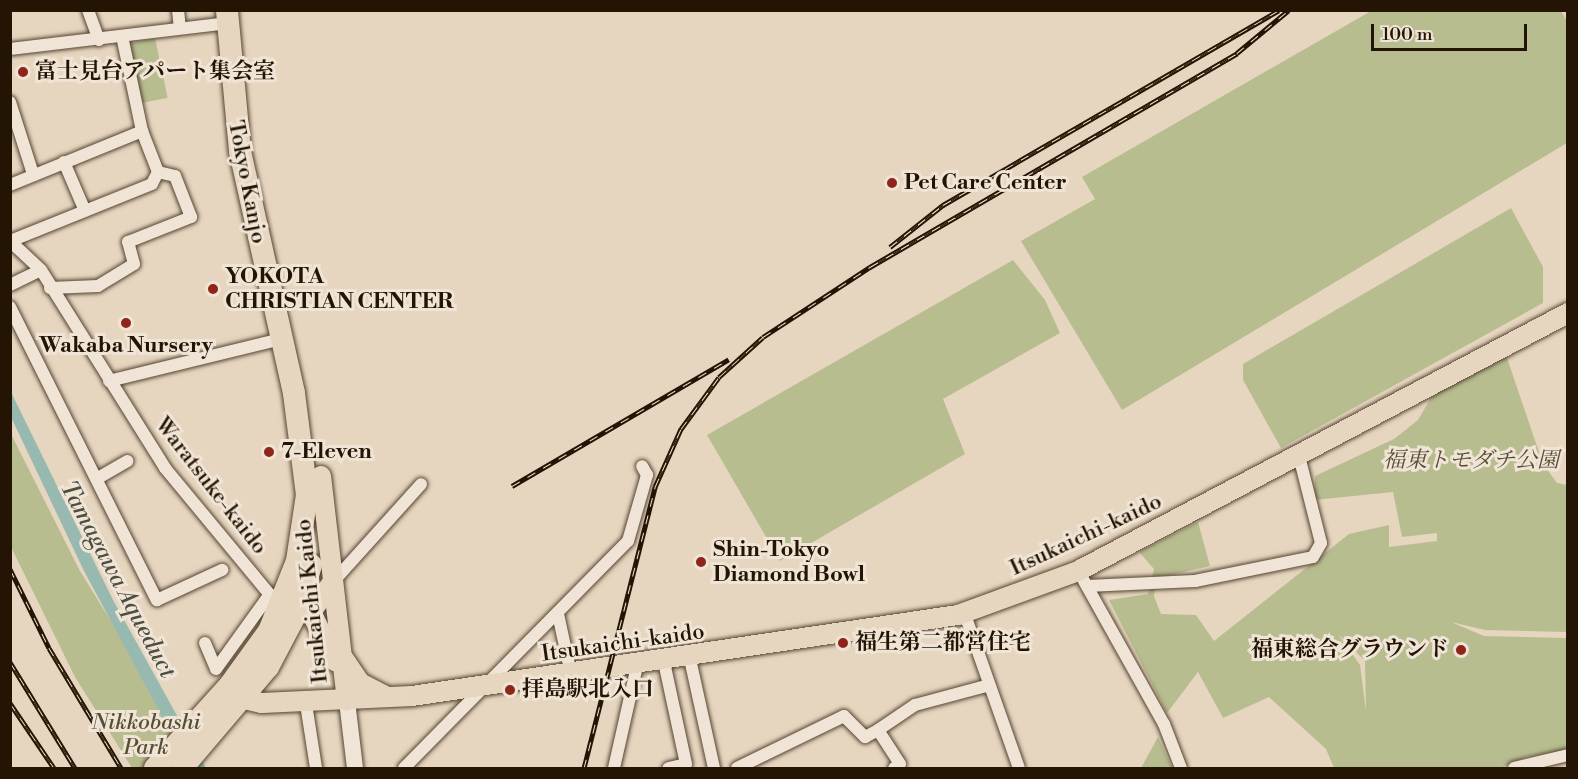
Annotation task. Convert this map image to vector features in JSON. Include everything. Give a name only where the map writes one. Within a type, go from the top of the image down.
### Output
[{"type":"highway","name":"Tokyo Kanjo","points":[[232,15],[240,151],[306,459],[307,495],[297,561],[275,600],[237,692]]},
{"type":"highway","name":"Tokyo Kanjo","points":[[182,768],[220,712],[237,692],[268,668],[298,610],[314,553],[321,476],[255,162],[232,15]]},
{"type":"highway","name":"Tokyo Kanjo","points":[[155,768],[220,712]]},
{"type":"main road","name":"Itsukaichi-kaido","points":[[486,688],[571,674],[690,659],[964,612],[1082,578],[1299,456],[1568,312]]},
{"type":"main road","name":"Itsukaichi Kaido","points":[[321,476],[347,701],[486,688]]},
{"type":"main road","points":[[237,692],[306,704],[347,701],[334,654],[312,612],[332,583]]},
{"type":"main road","points":[[341,651],[360,683],[392,698]]},
{"type":"street","points":[[88,10],[99,40]]},
{"type":"street","points":[[178,10],[180,28]]},
{"type":"street","points":[[10,49],[99,40],[180,28],[232,15]]},
{"type":"street","points":[[10,241],[152,184],[158,172],[142,131],[122,36]]},
{"type":"street","points":[[10,102],[33,174]]},
{"type":"street","points":[[10,185],[142,131]]},
{"type":"street","points":[[64,162],[85,211]]},
{"type":"street","points":[[50,288],[98,286],[134,264],[128,242],[191,217],[175,176],[158,172]]},
{"type":"street","name":"Waratsuke-kaido","points":[[10,241],[41,270],[50,288],[165,468],[275,600]]},
{"type":"street","points":[[10,285],[41,270]]},
{"type":"street","points":[[10,307],[98,478],[157,600],[222,570]]},
{"type":"street","points":[[109,381],[281,339]]},
{"type":"street","points":[[1082,578],[1195,581],[1312,557],[1321,543],[1299,456]]},
{"type":"street","points":[[98,478],[128,461]]},
{"type":"street","points":[[404,768],[486,688],[628,541],[647,475],[642,466]]},
{"type":"street","points":[[332,583],[421,484]]},
{"type":"street","points":[[1082,578],[1164,724],[1181,768]]},
{"type":"street","points":[[205,643],[216,669],[275,600]]},
{"type":"street","points":[[964,612],[986,686],[1019,768]]},
{"type":"street","points":[[558,614],[571,674]]},
{"type":"street","points":[[690,659],[714,768]]},
{"type":"street","points":[[664,662],[686,764],[668,768]]},
{"type":"street","points":[[614,768],[637,666]]},
{"type":"street","points":[[737,768],[844,716],[865,737],[915,705],[986,686]]},
{"type":"street","points":[[347,701],[355,768]]},
{"type":"street","points":[[306,704],[316,768]]},
{"type":"street","points":[[878,730],[900,764],[894,768]]},
{"type":"street","points":[[1514,768],[1568,755]]},
{"type":"green space","points":[[1371,11],[1561,11],[1567,21],[1567,143],[1122,410],[1021,241],[1095,199],[1082,177]]},
{"type":"green space","points":[[155,38],[168,98],[142,103],[130,43]]},
{"type":"green space","points":[[1511,208],[1543,267],[1543,303],[1281,448],[1243,380],[1243,364]]},
{"type":"green space","points":[[1013,260],[1045,300],[1060,333],[943,399],[965,454],[780,561],[707,435]]},
{"type":"green space","name":"福東トモダチ公園","points":[[1505,352],[1543,464],[1557,483],[1567,485],[1567,632],[1485,630],[1451,622],[1484,636],[1567,638],[1567,750],[1525,757],[1501,768],[1334,768],[1326,749],[1269,697],[1223,718],[1198,672],[1167,713],[1109,600],[1148,594],[1154,569],[1139,552],[1198,522],[1210,566],[1157,578],[1154,596],[1161,614],[1196,615],[1214,641],[1349,534],[1389,525],[1389,547],[1437,541],[1437,533],[1402,537],[1393,492],[1314,500],[1315,476],[1394,439],[1418,420],[1436,389]],"holes":[[[1338,634],[1365,661],[1366,711],[1360,665]]]},
{"type":"green space","name":"Nikkobashi Park","points":[[10,432],[80,571],[202,768],[132,768],[75,677],[11,547]]},
{"type":"green space","points":[[1158,737],[1172,768],[1141,768]]},
{"type":"water","points":[[10,390],[113,600],[206,768],[191,768],[186,761],[84,571],[11,417]]},
{"type":"railway","points":[[890,247],[943,205],[1279,10]]},
{"type":"railway","points":[[584,768],[655,487],[681,429],[719,377],[763,337],[870,267],[1237,53],[1289,10]]},
{"type":"railway","points":[[512,486],[729,359]]},
{"type":"railway","points":[[10,569],[49,648],[121,768]]},
{"type":"railway","points":[[10,662],[75,768]]},
{"type":"railway","points":[[10,703],[54,768]]},
{"type":"place","name":"富士見台アパート集会室","points":[[23,72]]},
{"type":"place","name":"Pet Care Center","points":[[892,183]]},
{"type":"place","name":"YOKOTA CHRISTIAN CENTER","points":[[213,289]]},
{"type":"place","name":"Wakaba Nursery","points":[[126,323]]},
{"type":"place","name":"7-Eleven","points":[[269,452]]},
{"type":"place","name":"Shin-Tokyo Diamond Bowl","points":[[701,562]]},
{"type":"place","name":"福生第二都営住宅","points":[[843,643]]},
{"type":"place","name":"福東総合グラウンド","points":[[1461,650]]},
{"type":"place","name":"拝島駅北入口","points":[[510,690]]},
{"type":"water label","name":"Tamagawa Aqueduct","points":[[117,580]]}]
